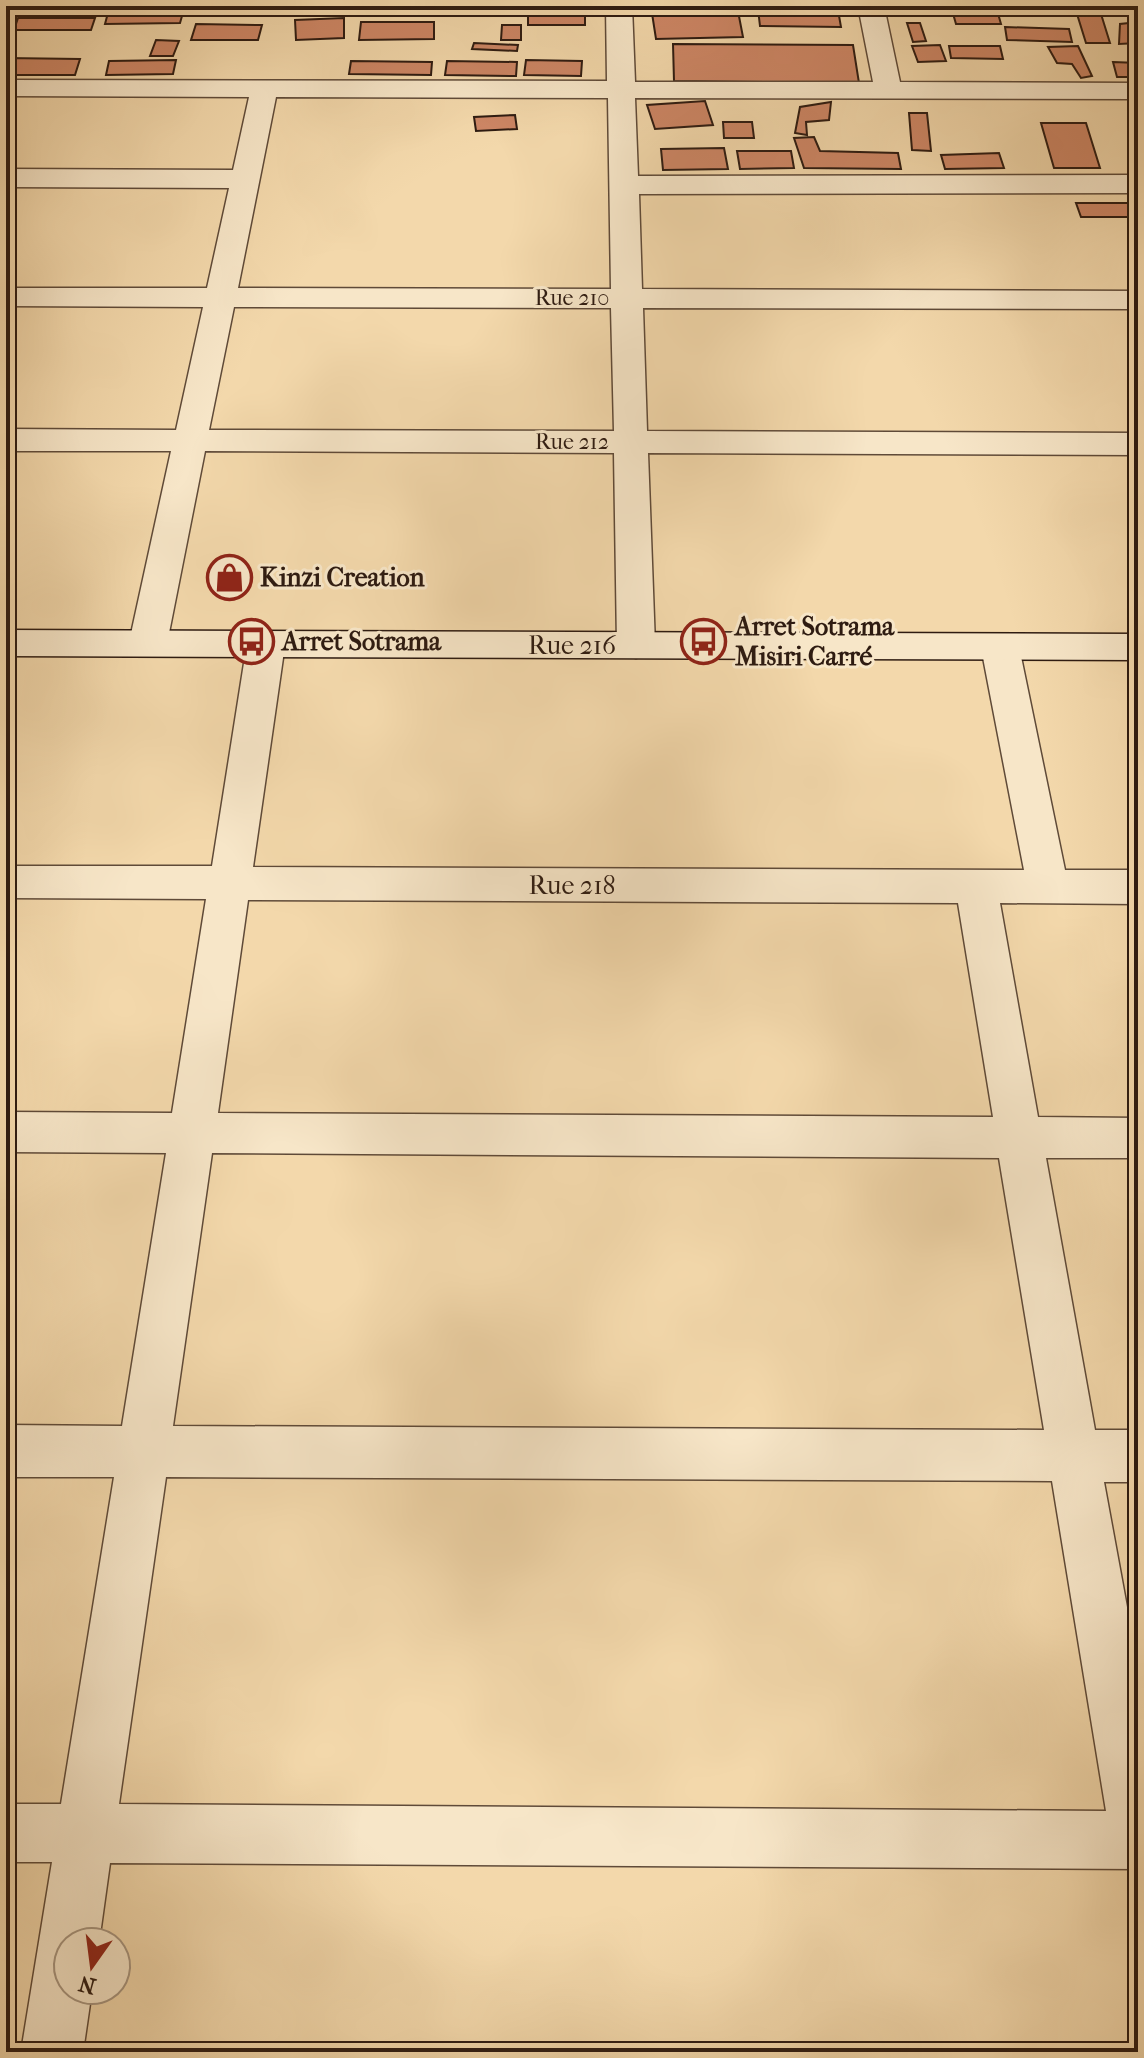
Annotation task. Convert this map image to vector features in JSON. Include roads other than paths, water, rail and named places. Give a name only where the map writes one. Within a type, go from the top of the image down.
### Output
[{"type":"street","points":[[619,6],[636,645]]},
{"type":"street","points":[[871,6],[888,91]]},
{"type":"street","points":[[6,88],[1138,91]]},
{"type":"street","points":[[148,643],[264,89]]},
{"type":"street","points":[[6,178],[245,179]]},
{"type":"street","points":[[624,185],[1138,184]]},
{"type":"street","name":"Rue 210","points":[[6,297],[1138,300]]},
{"type":"street","name":"Rue 212","points":[[6,440],[1138,444]]},
{"type":"street","name":"Rue 216","points":[[6,643],[1138,647]]},
{"type":"street","points":[[71,1926],[266,644]]},
{"type":"street","points":[[1000,647],[1048,887]]},
{"type":"street","name":"Rue 218","points":[[6,882],[1138,887]]},
{"type":"street","points":[[976,887],[1138,1828]]},
{"type":"street","points":[[6,1132],[1138,1138]]},
{"type":"street","points":[[6,1451],[1138,1456]]},
{"type":"street","points":[[6,1833],[1138,1840]]},
{"type":"street","points":[[52,2052],[59,2006]]},
{"type":"place","name":"Kinzi Creation","points":[[229,577]]},
{"type":"place","name":"Arret Sotrama","points":[[251,641]]},
{"type":"place","name":"Arret Sotrama Misiri Carré","points":[[704,641]]}]
